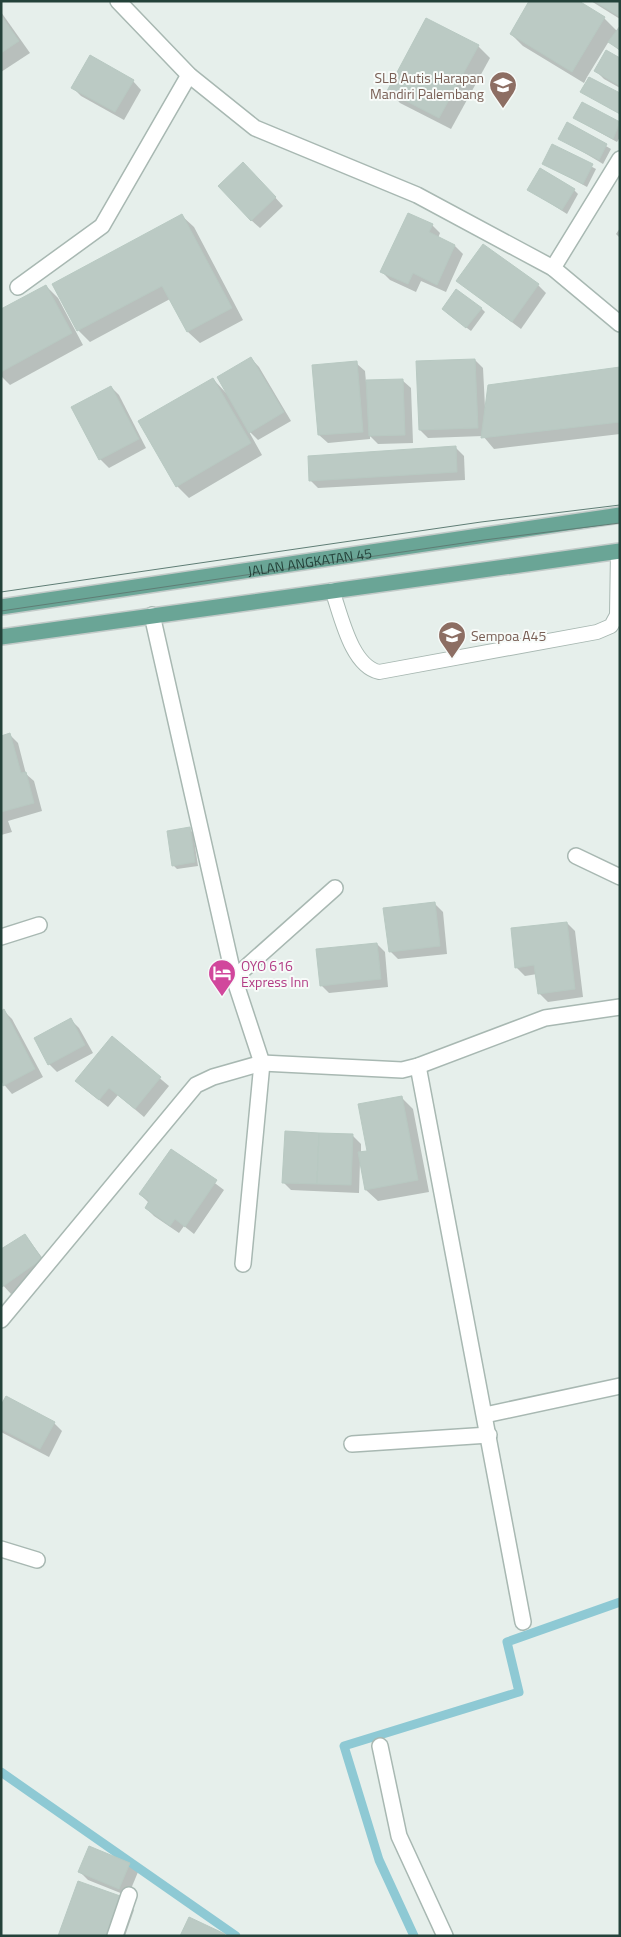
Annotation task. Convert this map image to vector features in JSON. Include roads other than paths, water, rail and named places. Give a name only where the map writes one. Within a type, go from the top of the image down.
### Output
[{"type":"main road","name":"JALAN ANGKATAN 45","points":[[1,607],[620,515]]},
{"type":"main road","points":[[1,637],[619,552]]},
{"type":"street","points":[[118,1],[189,75],[255,128],[417,195],[553,268],[620,324]]},
{"type":"street","points":[[18,287],[102,226],[189,75]]},
{"type":"street","points":[[553,268],[620,159]]},
{"type":"street","points":[[152,615],[234,978],[262,1063],[243,1264]]},
{"type":"street","points":[[576,856],[620,877]]},
{"type":"street","points":[[234,978],[335,888]]},
{"type":"street","points":[[1,936],[39,925]]},
{"type":"street","points":[[1,1320],[196,1085],[213,1077],[262,1063],[402,1070],[418,1066],[544,1018],[620,1007]]},
{"type":"street","points":[[418,1066],[486,1415],[523,1622]]},
{"type":"street","points":[[486,1415],[620,1386]]},
{"type":"street","points":[[352,1444],[489,1436]]},
{"type":"street","points":[[1,1549],[37,1560]]},
{"type":"street","points":[[380,1746],[399,1836],[445,1936]]},
{"type":"street","points":[[115,1936],[129,1895]]},
{"type":"lane","points":[[332,590],[351,644],[368,666],[379,672],[597,632],[611,626],[617,615],[619,552]]},
{"type":"waterway","points":[[414,1936],[379,1860],[344,1746],[519,1692],[507,1642],[620,1602]]},
{"type":"waterway","points":[[1,1772],[236,1936]]},
{"type":"tram line","points":[[1,592],[481,522],[620,505]]},
{"type":"tram line","points":[[1,611],[484,540],[620,523]]},
{"type":"place","name":"SLB Autis Harapan Mandiri Palembang","points":[[503,109]]},
{"type":"place","name":"Sempoa A45","points":[[452,659]]},
{"type":"place","name":"OYO 616 Express Inn","points":[[222,997]]}]
